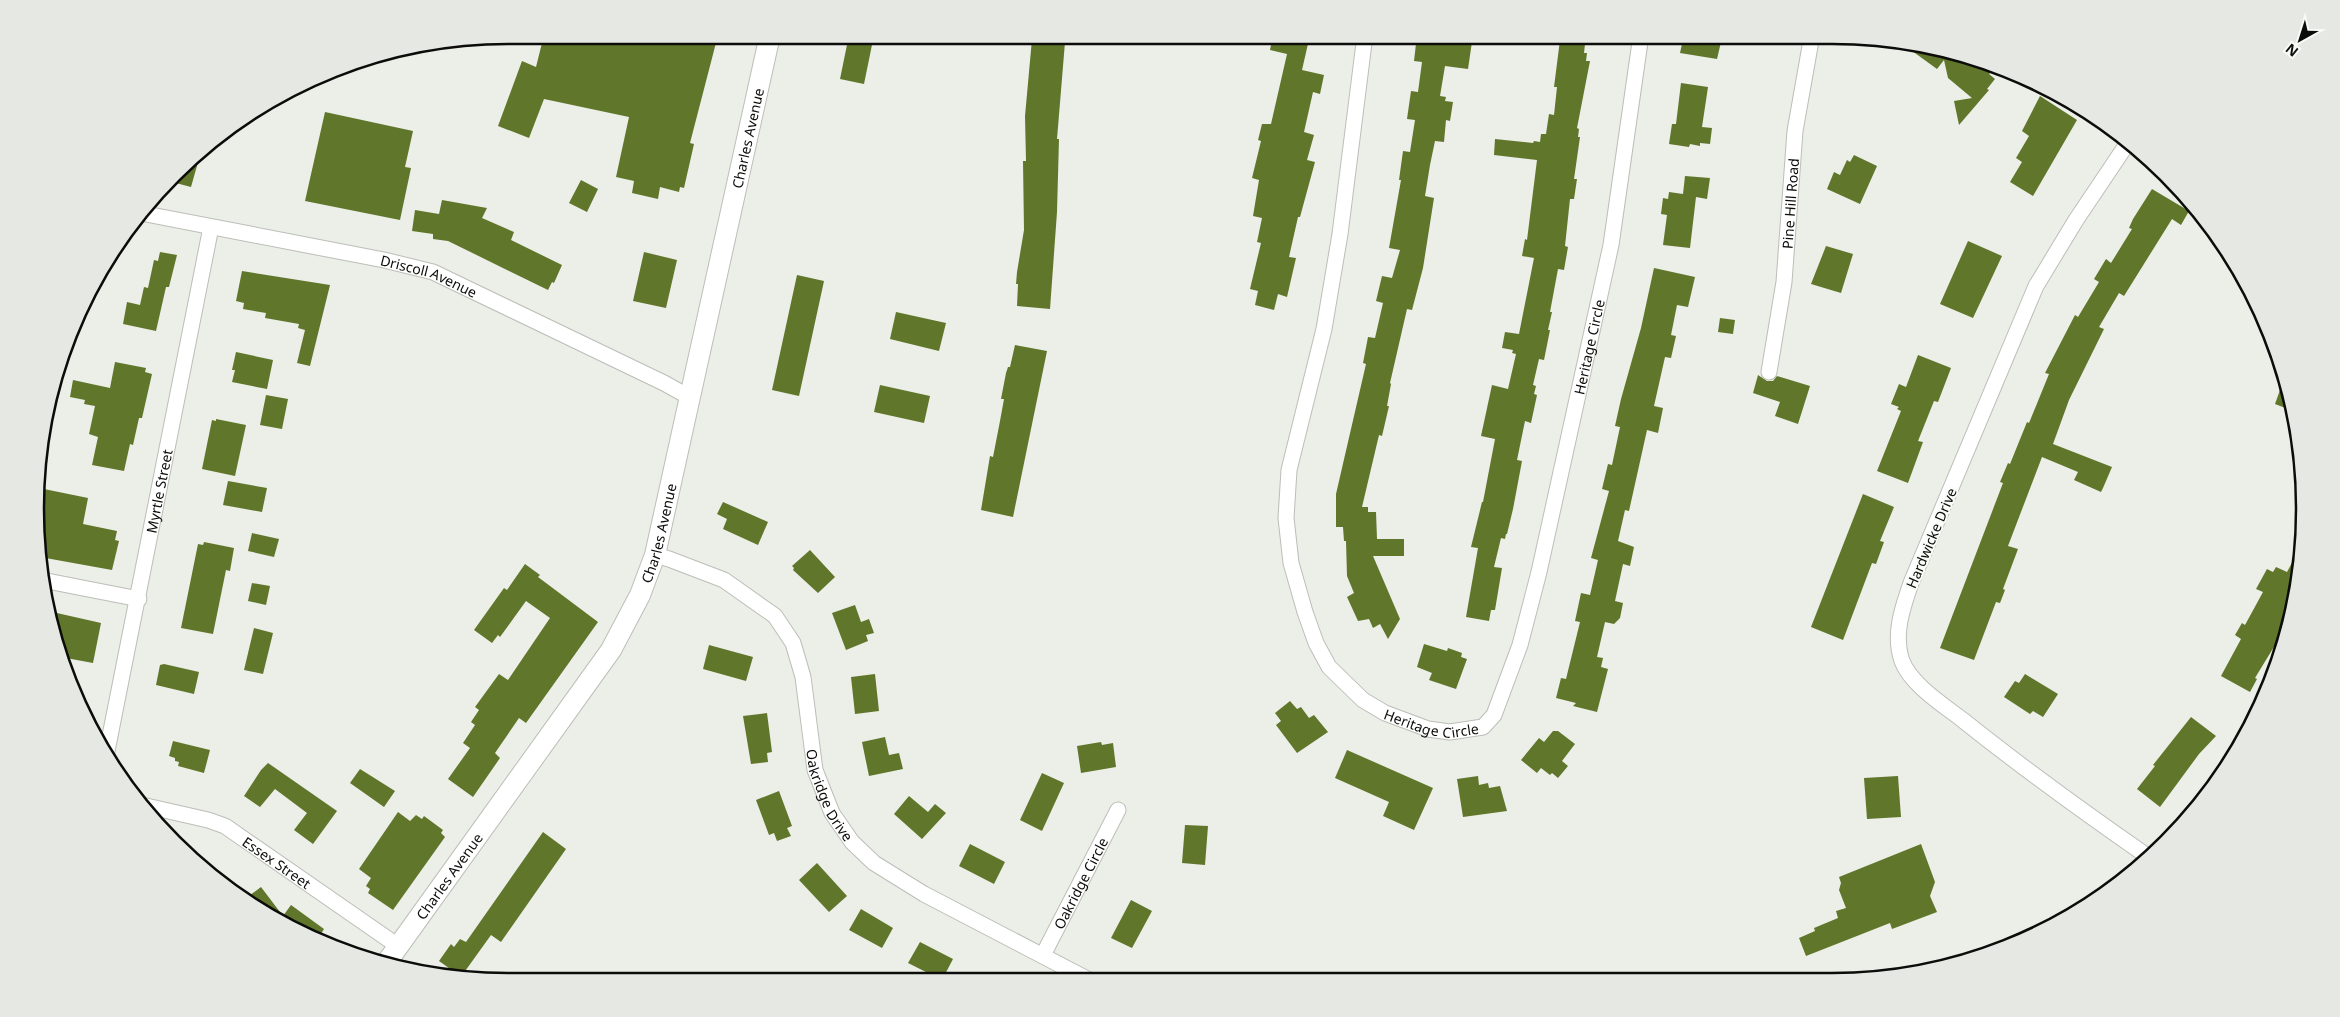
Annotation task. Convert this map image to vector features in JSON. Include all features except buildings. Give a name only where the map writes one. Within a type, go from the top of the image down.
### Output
[{"type":"street","name":"Charles Avenue","points":[[393,954],[611,650],[640,595],[655,555],[768,44]]},
{"type":"street","name":"Heritage Circle","points":[[1364,44],[1340,234],[1324,329],[1290,470],[1286,518],[1291,564],[1316,643],[1329,667],[1364,700],[1385,713],[1428,729],[1450,732],[1483,727],[1494,715],[1520,645],[1539,572],[1611,245],[1640,44]]},
{"type":"street","name":"Pine Hill Road","points":[[1769,372],[1784,282],[1795,131],[1810,44]]},
{"type":"street","name":"Hardwicke Drive","points":[[2124,148],[2076,220],[2036,286],[1911,584],[1901,612],[1898,641],[1903,663],[1920,686],[2026,771],[2143,853]]},
{"type":"street","name":"Driscoll Avenue","points":[[149,215],[384,260],[433,272],[664,383],[691,398]]},
{"type":"street","name":"Myrtle Street","points":[[108,745],[139,599],[211,227]]},
{"type":"street","name":"Oakridge Drive","points":[[655,555],[669,558],[724,580],[775,616],[793,642],[803,677],[815,770],[832,813],[852,842],[874,863],[924,894],[1075,973]]},
{"type":"street","points":[[50,582],[139,599]]},
{"type":"street","name":"Essex Street","points":[[154,809],[208,820],[225,826],[393,954]]},
{"type":"street","name":"Oakridge Circle","points":[[1043,955],[1118,810]]}]
